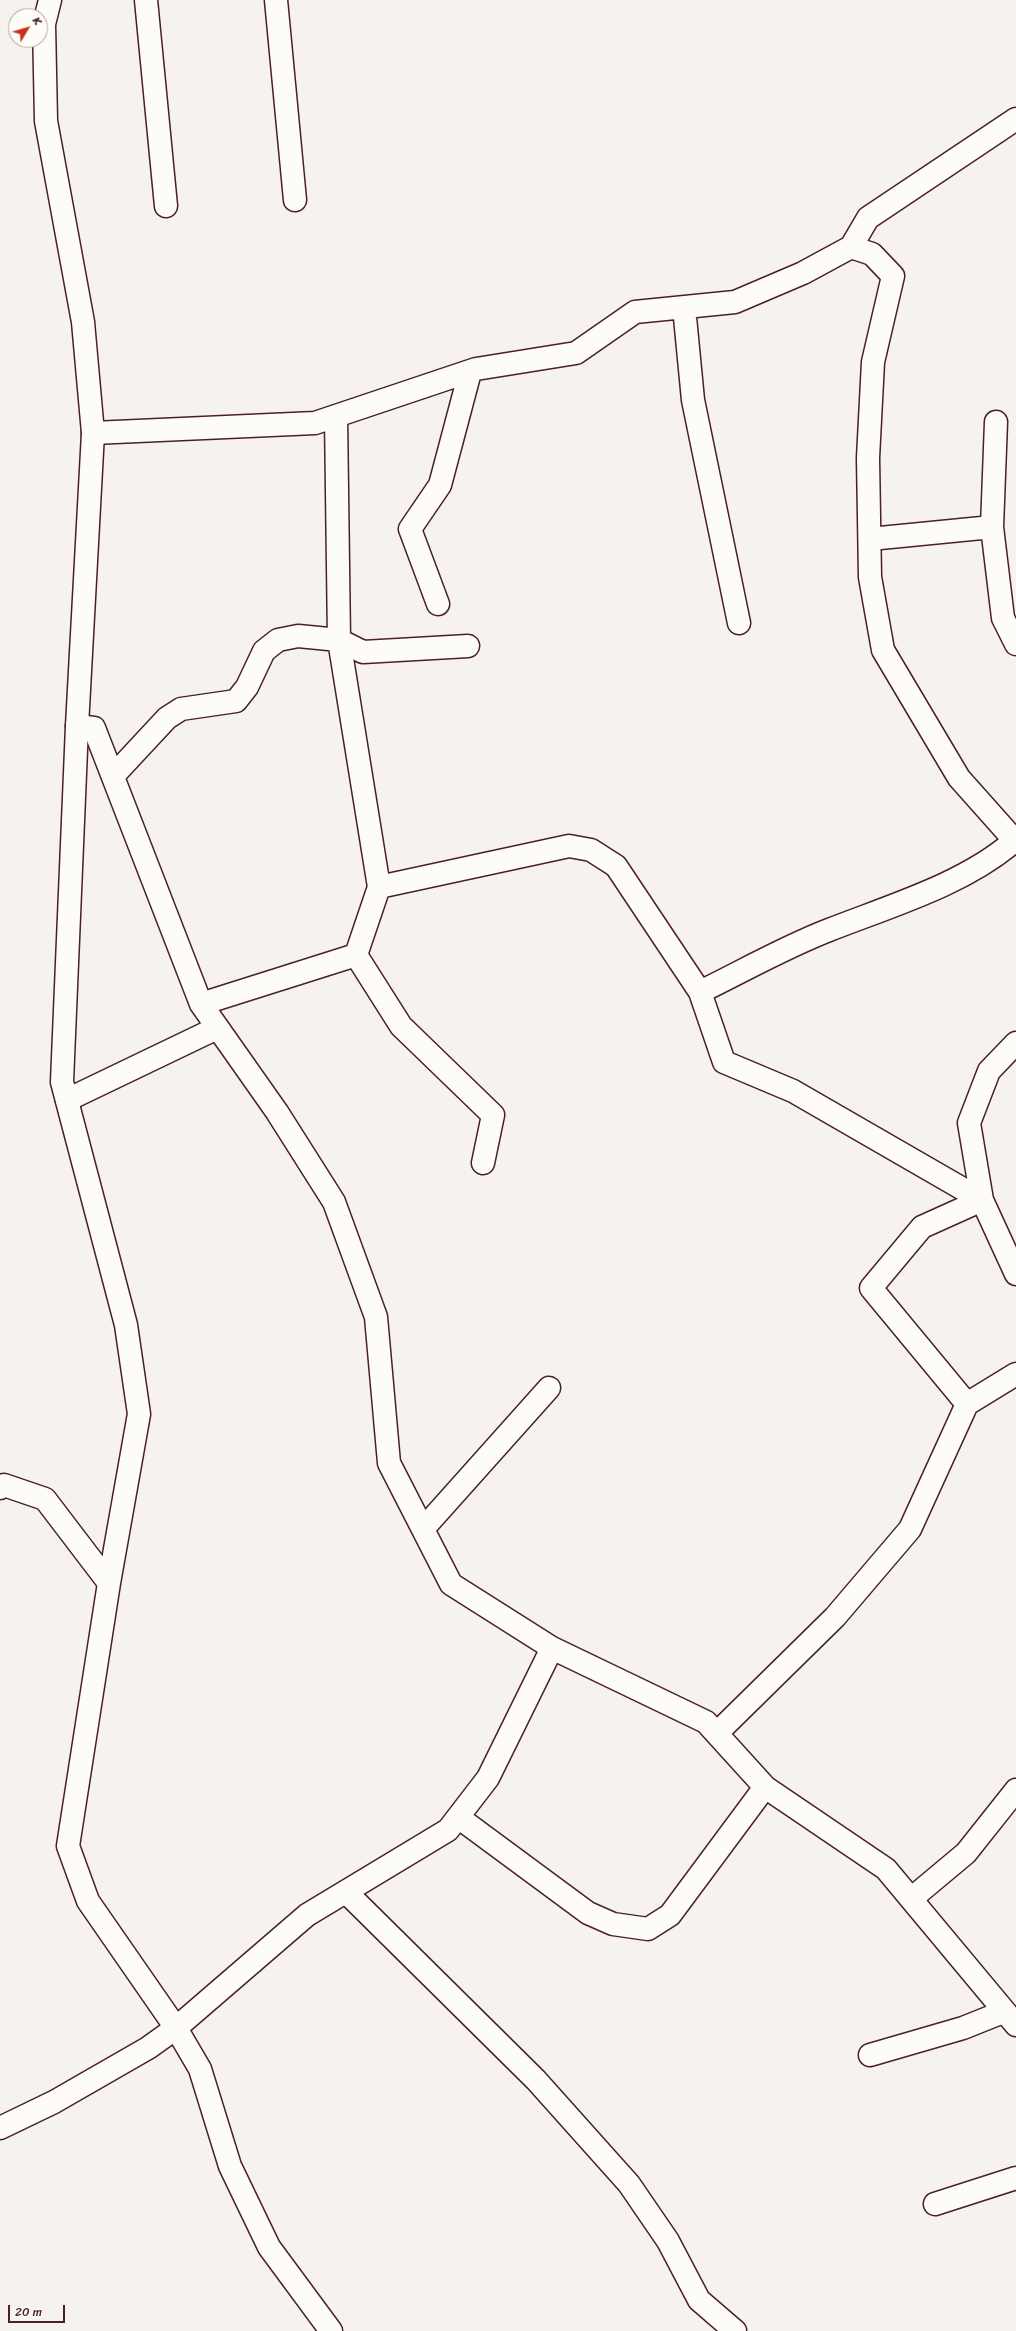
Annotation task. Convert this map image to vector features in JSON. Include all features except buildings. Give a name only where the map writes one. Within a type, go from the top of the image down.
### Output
[{"type":"street","points":[[50,0],[44,24],[46,121],[83,322],[93,433],[77,726],[62,1082],[126,1325],[139,1414],[109,1583],[68,1846],[88,1901],[176,2028],[200,2069],[230,2166],[269,2247],[331,2331]]},
{"type":"street","points":[[146,0],[166,206]]},
{"type":"street","points":[[276,0],[295,200]]},
{"type":"street","points":[[93,433],[315,423],[470,372],[576,353],[636,312],[735,302],[803,273],[851,247],[868,218],[1016,120]]},
{"type":"street","points":[[700,992],[828,931],[882,911],[977,868],[1015,842],[959,778],[884,650],[870,577],[868,458],[873,362],[892,276],[872,254],[851,247]]},
{"type":"street","points":[[684,307],[693,400],[739,623]]},
{"type":"street","points":[[438,604],[410,530],[440,485],[470,372]]},
{"type":"street","points":[[336,416],[339,640],[379,887],[356,955]]},
{"type":"street","points":[[996,422],[992,527],[1003,618],[1016,644]]},
{"type":"street","points":[[870,539],[992,527]]},
{"type":"street","points":[[113,776],[168,718],[181,709],[236,701],[247,687],[264,651],[278,640],[298,636],[339,640],[364,652],[468,646]]},
{"type":"street","points":[[77,726],[94,728],[201,1004],[277,1112],[334,1202],[376,1317],[389,1464],[451,1584],[552,1648],[706,1722],[765,1787],[886,1869],[1010,2019],[963,2028],[870,2055]]},
{"type":"street","points":[[379,887],[569,846],[591,850],[616,866],[700,992],[724,1062],[793,1090],[982,1200]]},
{"type":"street","points":[[201,1004],[356,955]]},
{"type":"street","points":[[356,955],[400,1026],[493,1115],[484,1163]]},
{"type":"street","points":[[67,1100],[218,1028]]},
{"type":"street","points":[[1016,1043],[989,1071],[969,1123],[982,1200],[1016,1274]]},
{"type":"street","points":[[967,1404],[871,1288],[922,1227],[982,1200]]},
{"type":"street","points":[[717,1734],[835,1617],[910,1528],[967,1404],[1016,1374]]},
{"type":"street","points":[[423,1529],[549,1388]]},
{"type":"street","points":[[1,1484],[45,1498],[109,1583]]},
{"type":"street","points":[[0,2128],[54,2102],[148,2048],[176,2028],[307,1916],[448,1830],[488,1778],[552,1648]]},
{"type":"street","points":[[458,1817],[588,1913],[613,1924],[648,1929],[670,1915],[765,1787]]},
{"type":"street","points":[[911,1899],[966,1852],[1016,1790]]},
{"type":"street","points":[[346,1892],[536,2080],[629,2184],[668,2241],[699,2300],[735,2331]]},
{"type":"street","points":[[935,2204],[1016,2178]]}]
